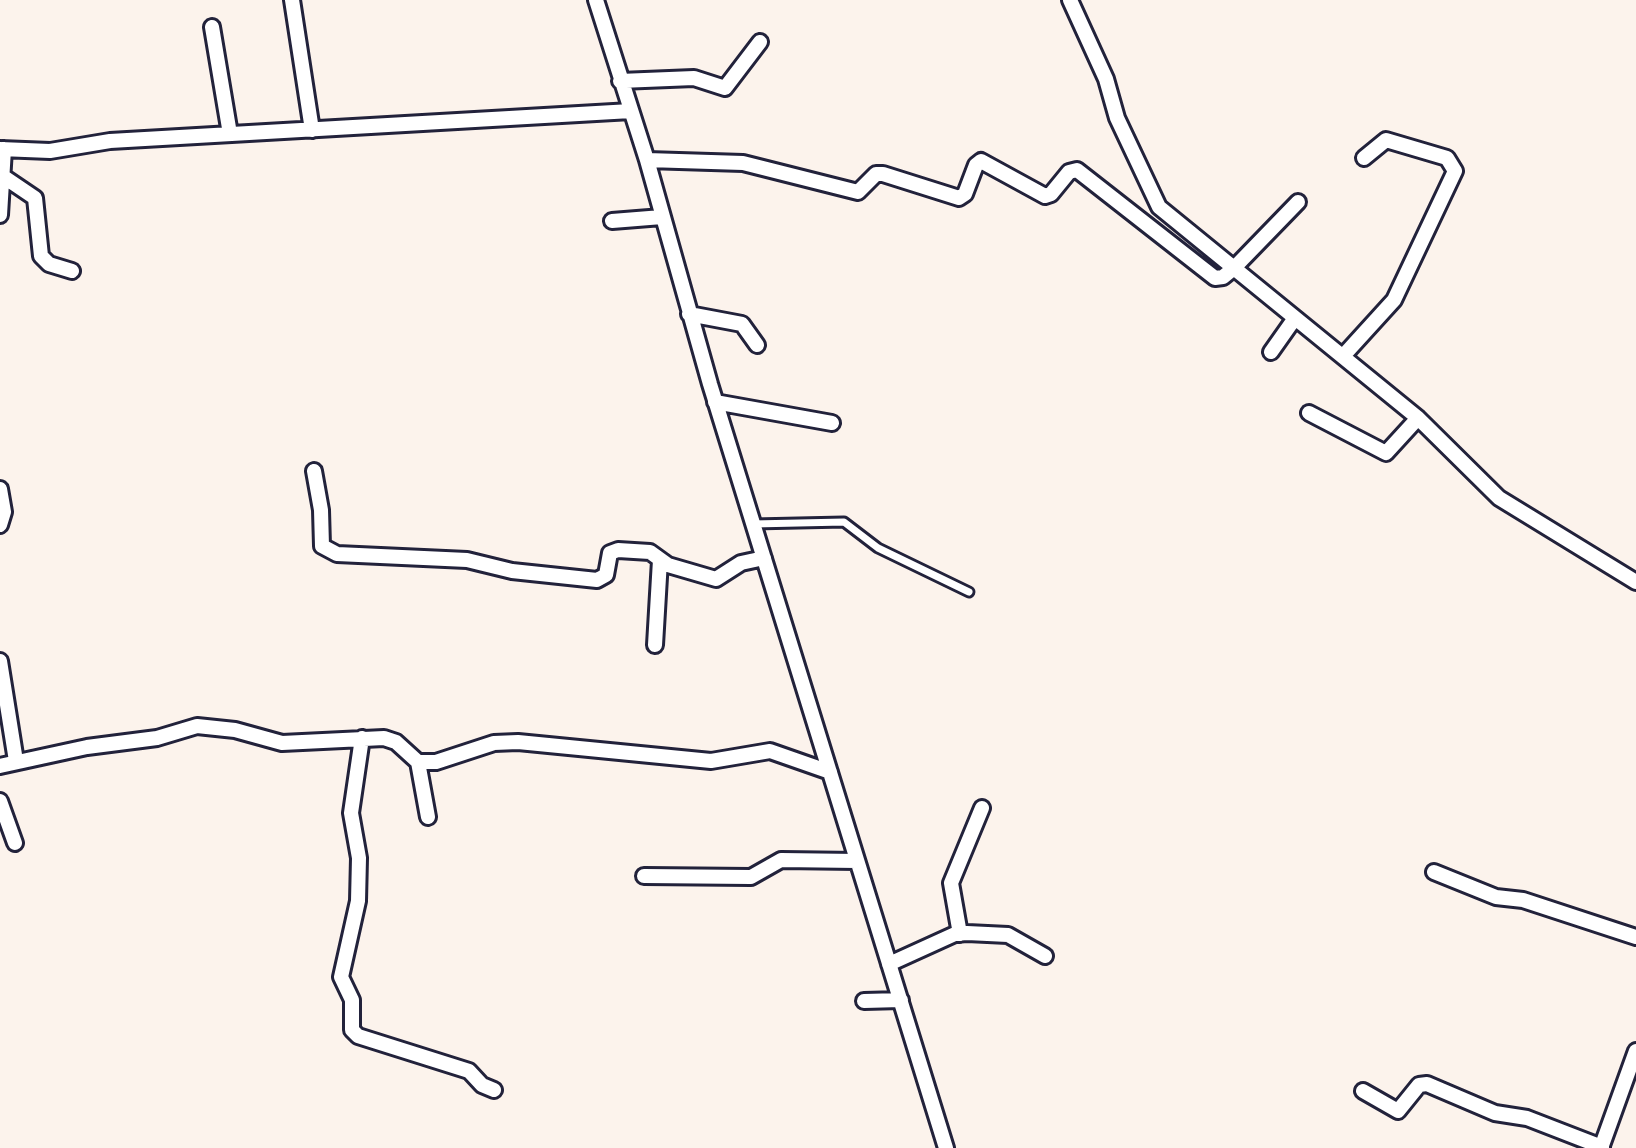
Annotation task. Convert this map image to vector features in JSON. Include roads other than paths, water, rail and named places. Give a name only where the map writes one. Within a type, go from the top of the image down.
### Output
[{"type":"street","points":[[292,0],[312,130]]},
{"type":"street","points":[[596,0],[647,160],[715,402],[946,1148]]},
{"type":"street","points":[[1070,0],[1151,195],[1159,207],[1229,272],[1292,322],[1344,355],[1418,418],[1499,498],[1636,582]]},
{"type":"street","points":[[212,27],[230,134]]},
{"type":"street","points":[[620,81],[694,78],[725,88],[760,42]]},
{"type":"street","points":[[0,215],[4,177],[2,149],[50,151],[98,142],[631,111]]},
{"type":"street","points":[[1344,355],[1394,300],[1455,171],[1447,158],[1386,140],[1364,158]]},
{"type":"street","points":[[647,160],[743,163],[858,192],[876,174],[883,174],[959,198],[965,194],[981,161],[1045,196],[1051,194],[1069,172],[1077,170],[1209,275],[1229,272],[1298,202]]},
{"type":"street","points":[[4,177],[35,198],[41,256],[49,264],[72,271]]},
{"type":"street","points":[[612,221],[662,217]]},
{"type":"street","points":[[689,314],[742,324],[757,345]]},
{"type":"street","points":[[1271,352],[1292,322]]},
{"type":"street","points":[[715,402],[832,423]]},
{"type":"street","points":[[1309,413],[1386,453],[1418,418]]},
{"type":"street","points":[[314,471],[321,510],[322,546],[329,552],[467,560],[512,571],[597,580],[606,575],[608,555],[614,550],[645,551],[660,560],[716,579],[741,563],[764,558]]},
{"type":"street","points":[[0,489],[4,512],[0,525]]},
{"type":"street","points":[[655,645],[660,560]]},
{"type":"street","points":[[0,661],[16,761]]},
{"type":"street","points":[[0,766],[157,738],[197,726],[235,730],[282,743],[391,739],[418,762],[428,817]]},
{"type":"street","points":[[362,738],[351,813],[359,858],[358,901],[341,977],[352,1000],[352,1030],[358,1036],[469,1071],[478,1082],[494,1090]]},
{"type":"street","points":[[418,762],[436,762],[494,743],[518,742],[711,761],[770,751],[830,772]]},
{"type":"street","points":[[0,801],[15,843]]},
{"type":"street","points":[[960,934],[951,883],[982,808]]},
{"type":"street","points":[[644,876],[751,877],[781,860],[857,861]]},
{"type":"street","points":[[1434,872],[1496,897],[1520,899],[1636,937]]},
{"type":"street","points":[[889,964],[960,934],[1008,935],[1045,956]]},
{"type":"street","points":[[864,1001],[901,1000]]},
{"type":"street","points":[[1363,1091],[1398,1111],[1419,1085],[1427,1084],[1495,1113],[1527,1118],[1602,1148],[1636,1051]]},
{"type":"lane","points":[[753,524],[844,522],[878,548],[969,592]]}]
